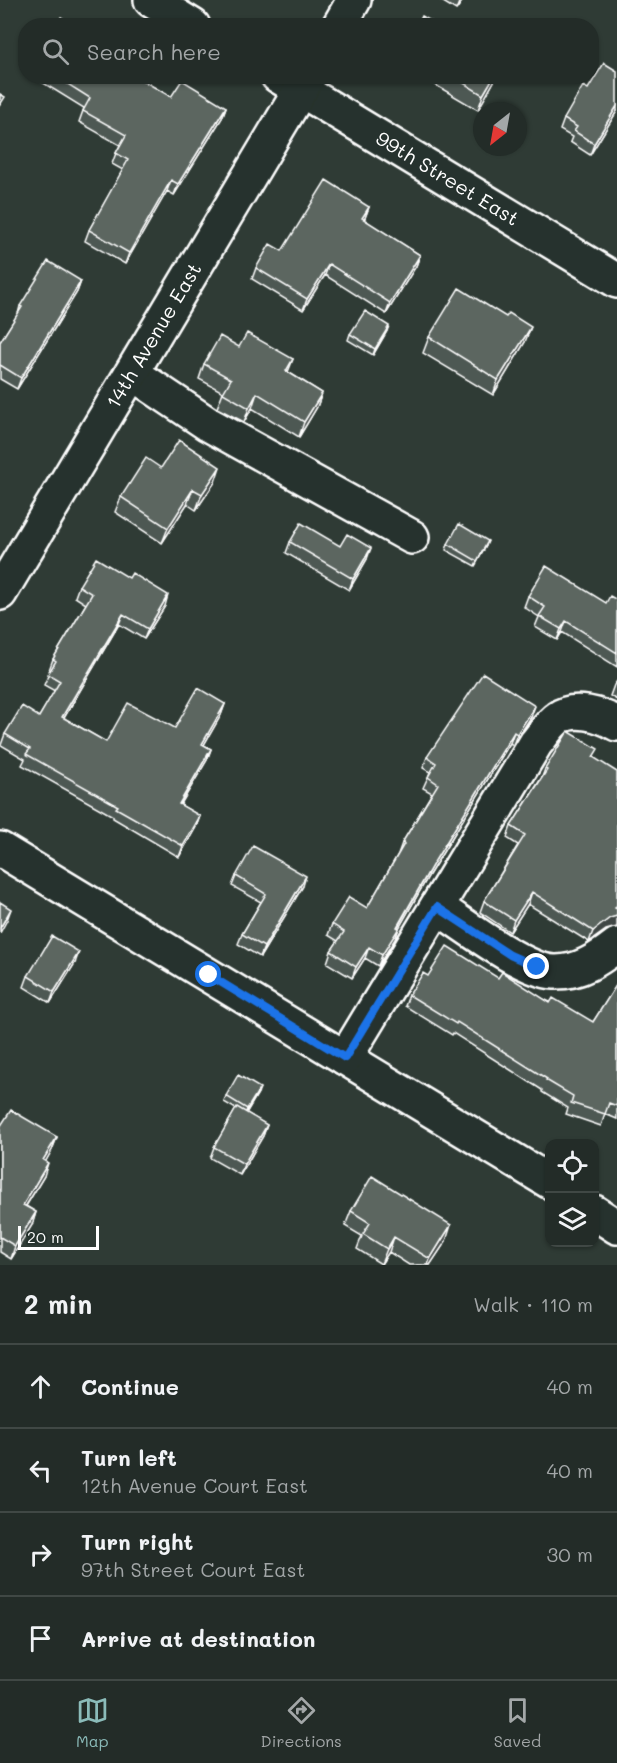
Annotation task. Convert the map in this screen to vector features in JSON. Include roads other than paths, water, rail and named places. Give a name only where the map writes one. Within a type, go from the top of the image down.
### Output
[{"type":"street","points":[[151,0],[180,18]]},
{"type":"street","points":[[344,18],[354,0]]},
{"type":"street","name":"14th Avenue East","points":[[0,594],[132,373],[294,84]]},
{"type":"street","name":"99th Street East","points":[[301,84],[617,281]]},
{"type":"street","points":[[132,373],[208,424],[412,537]]},
{"type":"street","points":[[345,1058],[536,743],[559,717],[575,713],[585,712],[605,717],[617,724]]},
{"type":"street","points":[[0,849],[545,1180]]},
{"type":"street","points":[[437,907],[510,955],[554,972],[595,962],[617,945]]},
{"type":"street","points":[[599,1215],[617,1227]]}]
